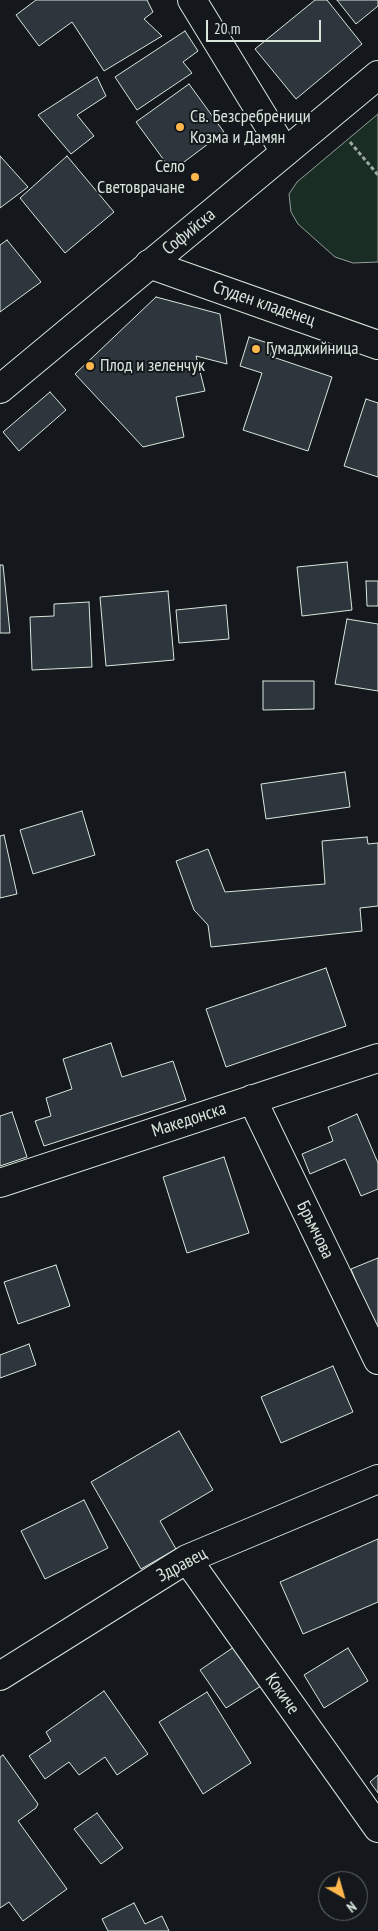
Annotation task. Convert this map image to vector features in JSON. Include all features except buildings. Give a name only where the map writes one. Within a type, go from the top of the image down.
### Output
[{"type":"street","points":[[192,0],[285,152]]},
{"type":"street","name":"Софийска","points":[[1,385],[378,75]]},
{"type":"street","name":"Студен кладенец","points":[[150,264],[378,345]]},
{"type":"street","name":"Македонска","points":[[0,1183],[378,1058]]},
{"type":"street","name":"Бръмчова","points":[[252,1099],[378,1360]]},
{"type":"street","name":"Здравец","points":[[0,1676],[187,1559],[378,1479]]},
{"type":"street","name":"Кокиче","points":[[187,1559],[378,1828]]},
{"type":"path","points":[[345,136],[378,175]]},
{"type":"green space","points":[[378,114],[378,262],[353,263],[335,257],[298,224],[291,212],[289,194],[297,182]]},
{"type":"place","name":"Св. Безсребреници Козма и Дамян","points":[[180,127]]},
{"type":"place","name":"Село Световрачане","points":[[195,177]]},
{"type":"place","name":"Гумаджийница","points":[[256,349]]},
{"type":"place","name":"Плод и зеленчук","points":[[90,366]]}]
